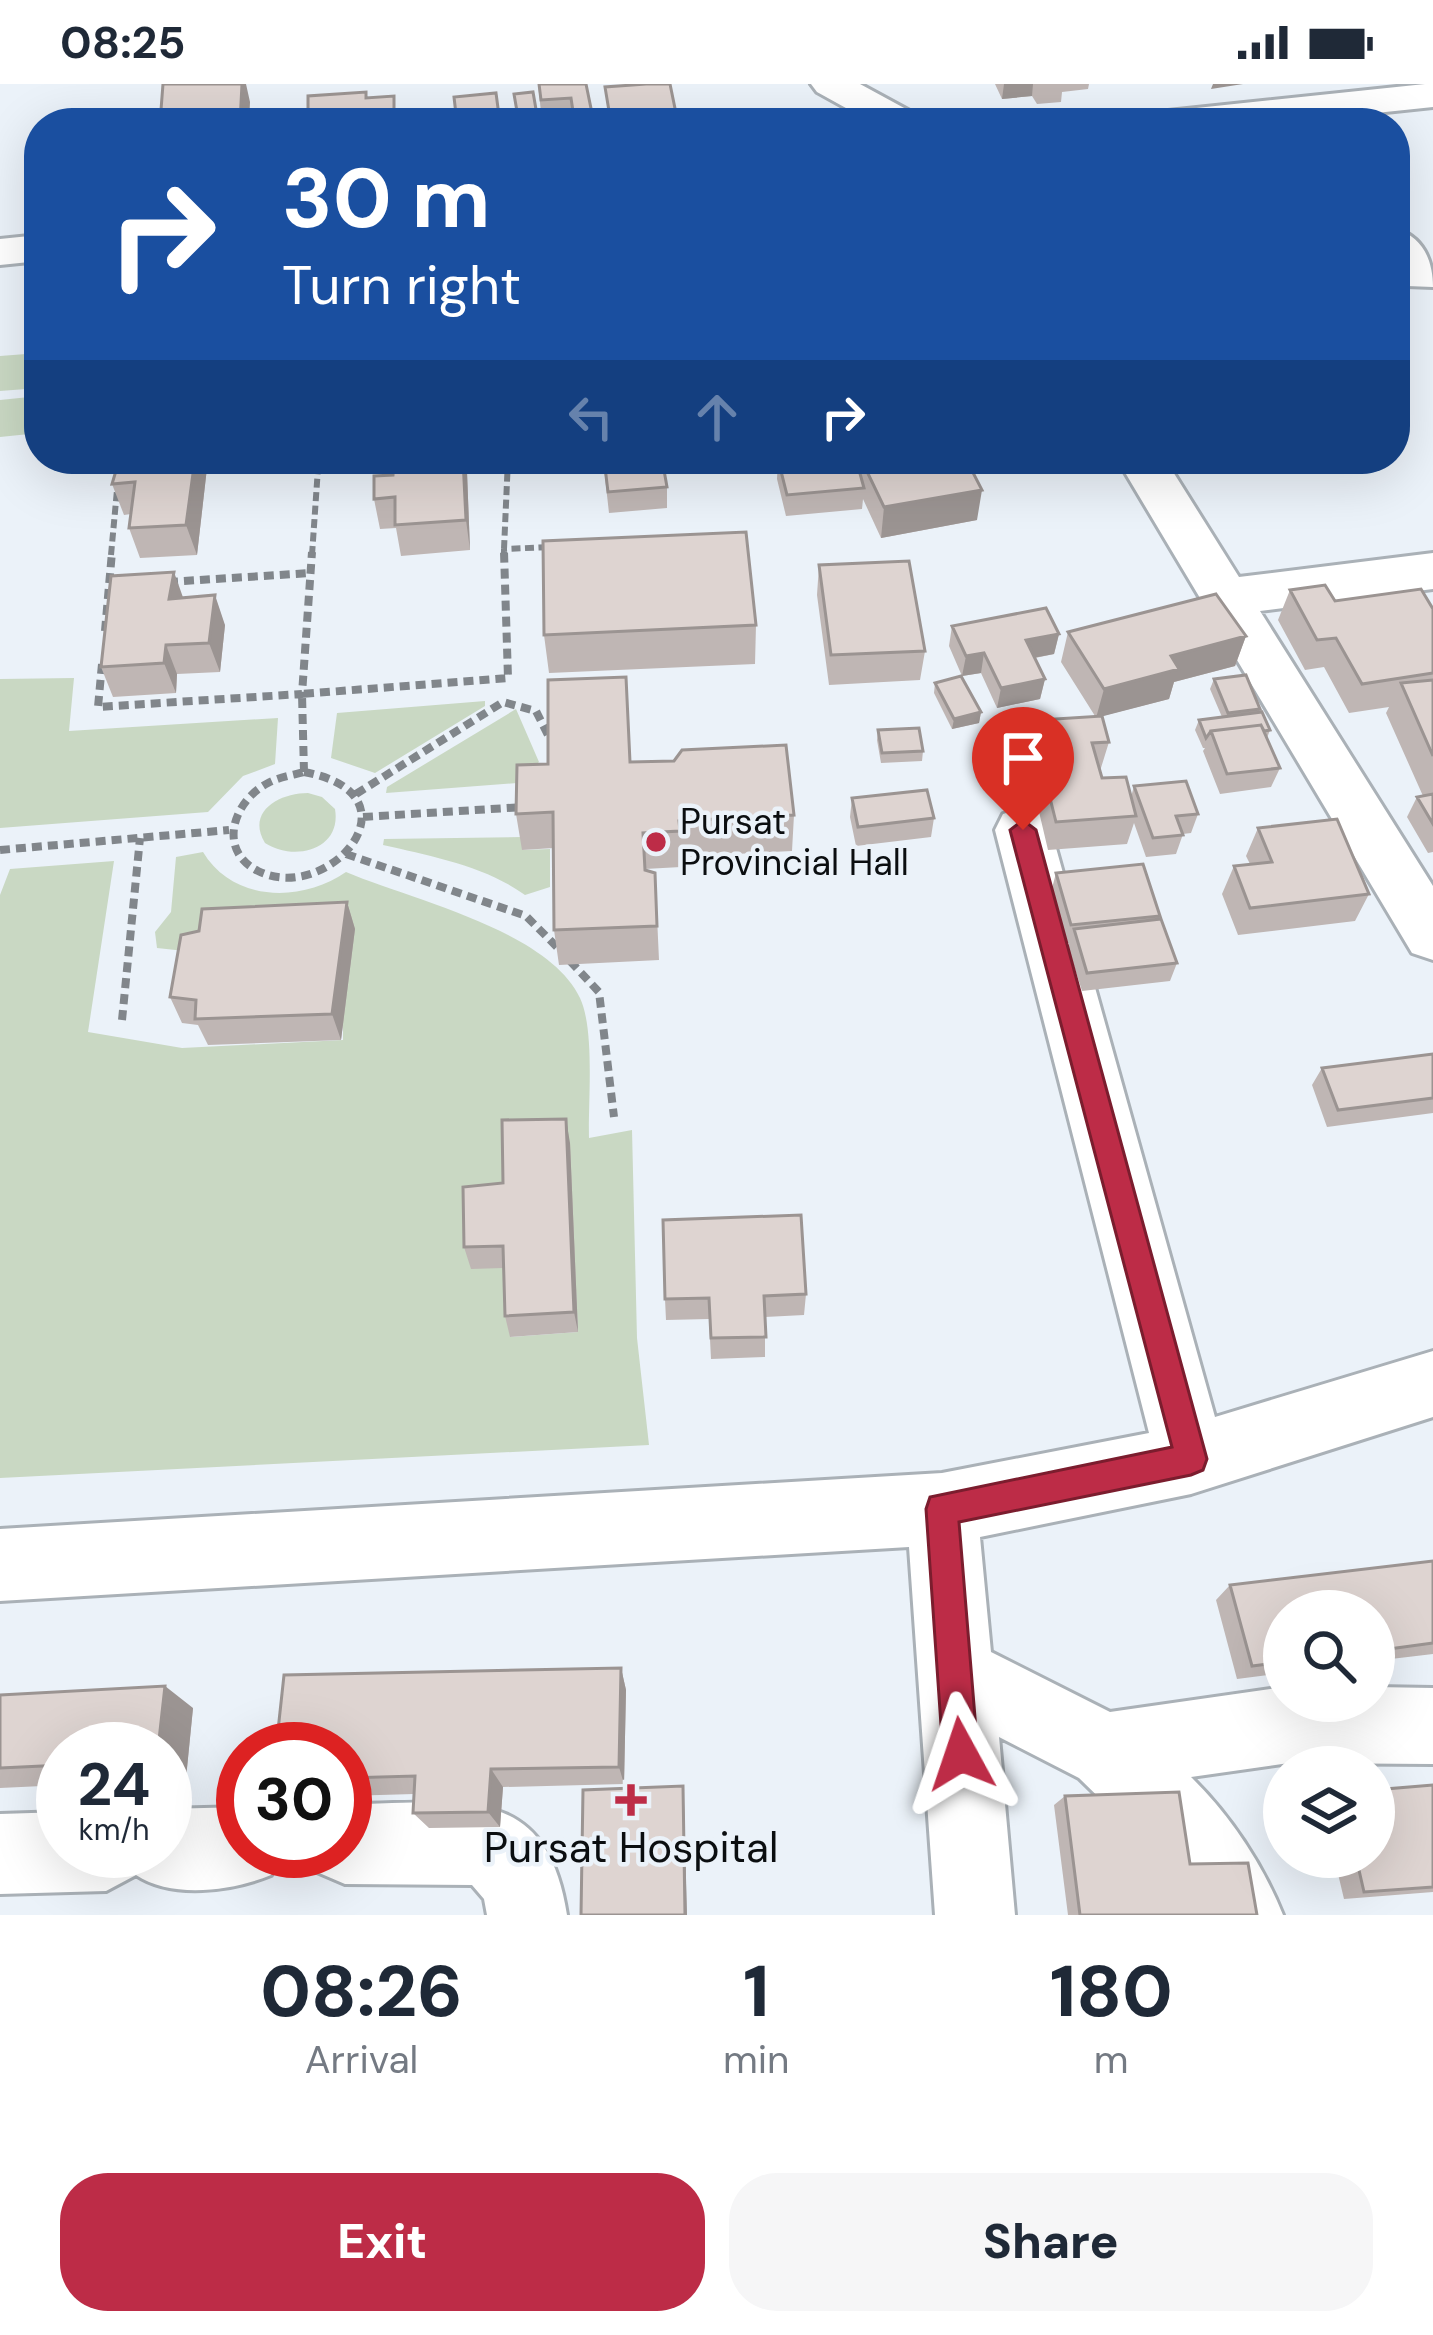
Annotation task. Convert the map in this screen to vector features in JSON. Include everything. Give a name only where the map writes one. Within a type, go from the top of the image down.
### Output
[{"type":"street","points":[[831,84],[875,108]]},
{"type":"street","points":[[1349,108],[1433,95]]},
{"type":"street","points":[[1410,261],[1422,277]]},
{"type":"street","points":[[1150,474],[1433,936]]},
{"type":"street","points":[[1226,597],[1433,571]]},
{"type":"street","points":[[1023,830],[1191,1459]]},
{"type":"street","points":[[0,1565],[942,1509],[1191,1459],[1433,1384]]},
{"type":"street","points":[[942,1509],[975,1915]]},
{"type":"street","points":[[953,1673],[1106,1751],[1187,1829],[1244,1915]]},
{"type":"street","points":[[1106,1751],[1289,1725],[1433,1726]]},
{"type":"street","points":[[372,1844],[490,1846],[522,1881],[527,1915]]},
{"type":"street","points":[[0,1854],[36,1853]]},
{"type":"path","points":[[304,772],[302,694],[318,474]]},
{"type":"path","points":[[118,480],[98,706],[508,678],[507,474]]},
{"type":"path","points":[[504,549],[568,546]]},
{"type":"path","points":[[154,583],[310,573]]},
{"type":"path","points":[[109,586],[131,585]]},
{"type":"path","points":[[356,794],[503,702],[536,711],[552,744]]},
{"type":"path","points":[[304,772],[343,782],[356,794],[363,817],[357,840],[346,854],[312,872],[272,874],[241,859],[229,830],[244,796],[282,775],[304,772]]},
{"type":"path","points":[[363,817],[524,807]]},
{"type":"path","points":[[0,850],[229,830]]},
{"type":"path","points":[[122,1020],[140,838]]},
{"type":"path","points":[[346,854],[526,916],[599,992],[614,1117]]},
{"type":"path","points":[[558,930],[558,949]]},
{"type":"green space","points":[[24,354],[24,389],[0,391],[0,356]]},
{"type":"green space","points":[[24,398],[24,435],[0,437],[0,400]]},
{"type":"green space","points":[[74,678],[69,731],[278,718],[275,764],[243,776],[208,812],[0,828],[0,679]]},
{"type":"green space","points":[[485,701],[485,706],[375,773],[331,758],[337,713]]},
{"type":"green space","points":[[516,709],[539,762],[517,783],[386,793],[387,787]]},
{"type":"green space","points":[[308,793],[322,797],[335,809],[335,823],[324,843],[289,851],[265,843],[260,822],[268,806],[286,796]]},
{"type":"green space","points":[[522,837],[522,850],[550,849],[550,887],[525,895],[475,869],[383,845],[384,839]]},
{"type":"green space","points":[[203,852],[232,881],[269,892],[309,889],[346,872],[476,920],[539,954],[563,974],[580,998],[588,1028],[589,1138],[632,1130],[637,1338],[649,1445],[0,1478],[0,895],[10,869],[114,861],[88,1032],[182,1048],[343,1040],[343,1026],[185,951],[157,948],[155,932],[171,912],[176,857]],"holes":[[[569,1143],[578,1332],[511,1337],[508,1268]]]},
{"type":"building","points":[[163,84],[242,84],[241,108],[161,108]]},
{"type":"building","points":[[539,84],[586,84],[591,108],[572,108],[571,98],[541,100]]},
{"type":"building","points":[[670,84],[675,108],[608,108],[605,87]]},
{"type":"building","points":[[366,92],[366,98],[394,96],[394,108],[308,108],[308,96]]},
{"type":"building","points":[[533,92],[536,108],[516,108],[514,94]]},
{"type":"building","points":[[496,93],[498,108],[455,108],[454,97]]},
{"type":"building","points":[[115,474],[193,474],[186,525],[129,528],[135,482],[112,484]]},
{"type":"building","points":[[464,474],[466,520],[395,525],[395,497],[374,499],[374,476]]},
{"type":"building","points":[[606,474],[665,474],[667,487],[608,492]]},
{"type":"building","points":[[782,474],[860,474],[864,488],[787,495]]},
{"type":"building","points":[[868,474],[974,474],[982,490],[884,507]]},
{"type":"building","points":[[746,532],[756,625],[544,635],[543,541]]},
{"type":"building","points":[[909,561],[925,651],[831,655],[819,565]]},
{"type":"building","points":[[174,572],[169,599],[215,595],[209,643],[166,645],[164,663],[101,667],[111,576]]},
{"type":"building","points":[[1325,585],[1335,601],[1421,589],[1433,609],[1433,673],[1362,684],[1336,638],[1317,640],[1290,590]]},
{"type":"building","points":[[1216,594],[1246,636],[1171,656],[1179,669],[1104,689],[1068,632]]},
{"type":"building","points":[[1046,608],[1059,634],[1026,640],[1045,679],[1001,688],[984,653],[966,656],[952,626]]},
{"type":"building","points":[[1246,675],[1260,709],[1228,713],[1214,679]]},
{"type":"building","points":[[961,676],[981,712],[954,719],[935,683]]},
{"type":"building","name":"Pursat Provincial Hall","points":[[626,677],[630,762],[674,761],[682,750],[786,745],[794,815],[679,821],[680,831],[643,833],[645,870],[655,873],[657,926],[554,930],[553,812],[516,814],[517,765],[548,764],[548,680]]},
{"type":"building","points":[[1433,680],[1433,756],[1401,683]]},
{"type":"building","points":[[1262,712],[1270,730],[1264,731],[1261,725],[1211,731],[1206,738],[1199,720]]},
{"type":"building","points":[[1102,716],[1109,742],[1092,743],[1102,778],[1126,777],[1136,816],[1056,822],[1039,754],[1017,755],[1009,722]]},
{"type":"building","points":[[1261,725],[1280,768],[1227,774],[1211,731]]},
{"type":"building","points":[[919,728],[923,751],[882,753],[878,730]]},
{"type":"building","points":[[1186,781],[1198,814],[1176,816],[1183,835],[1153,838],[1134,786]]},
{"type":"building","points":[[927,790],[934,818],[858,827],[852,798]]},
{"type":"building","points":[[1433,794],[1433,824],[1417,797]]},
{"type":"building","points":[[1337,819],[1369,894],[1250,908],[1234,866],[1272,862],[1258,828]]},
{"type":"building","points":[[1143,864],[1160,916],[1071,925],[1056,873]]},
{"type":"building","points":[[347,902],[332,1014],[195,1019],[196,1000],[170,997],[181,935],[199,931],[202,909]]},
{"type":"building","points":[[1161,919],[1177,963],[1087,973],[1074,929]]},
{"type":"building","points":[[1433,1054],[1433,1098],[1338,1110],[1322,1068]]},
{"type":"building","points":[[566,1119],[574,1312],[505,1316],[503,1246],[464,1247],[463,1187],[503,1183],[502,1120]]},
{"type":"building","points":[[801,1215],[806,1294],[764,1296],[766,1337],[711,1338],[709,1298],[665,1299],[663,1220]]},
{"type":"building","points":[[1433,1561],[1433,1643],[1395,1648],[1395,1590],[1263,1590],[1263,1665],[1252,1666],[1230,1585]]},
{"type":"building","points":[[621,1668],[619,1767],[491,1769],[488,1812],[413,1813],[415,1776],[372,1777],[372,1722],[279,1722],[284,1675]]},
{"type":"building","points":[[165,1686],[161,1722],[36,1722],[36,1766],[0,1768],[0,1695]]},
{"type":"building","points":[[1433,1785],[1433,1887],[1364,1892],[1361,1878],[1395,1878],[1395,1788]]},
{"type":"building","points":[[683,1786],[685,1915],[581,1915],[583,1790]]},
{"type":"building","points":[[1179,1792],[1190,1864],[1248,1863],[1257,1915],[1080,1915],[1065,1796]]},
{"type":"place","name":"Pursat Provincial Hall","points":[[656,842]]},
{"type":"place","name":"Pursat Hospital","points":[[631,1800]]},
{"type":"route","points":[[961,1754],[942,1509],[1191,1459],[1023,830]]}]
